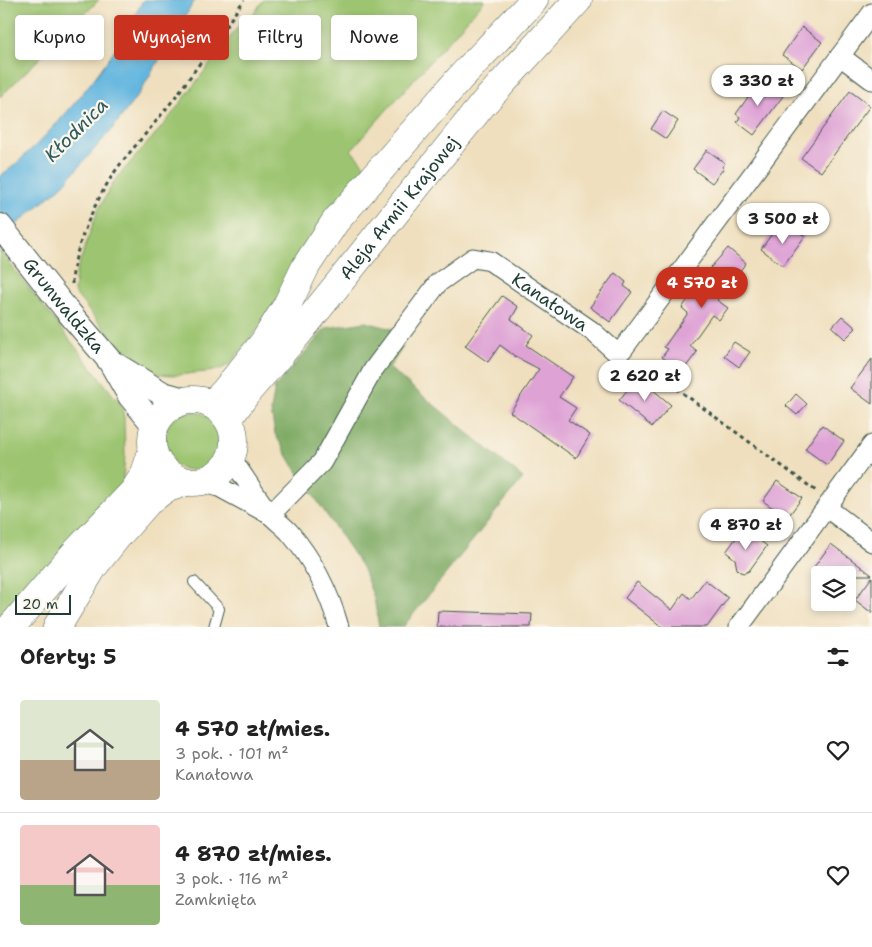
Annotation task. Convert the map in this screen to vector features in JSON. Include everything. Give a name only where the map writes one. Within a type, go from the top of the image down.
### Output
[{"type":"main road","name":"Aleja Armii Krajowej","points":[[220,412],[224,392],[264,342],[286,306],[306,266],[335,222],[460,78],[534,0]]},
{"type":"main road","name":"Aleja Armii Krajowej","points":[[220,412],[249,390],[297,335],[483,104],[578,0]]},
{"type":"main road","points":[[57,627],[94,566],[148,502],[165,489],[193,482],[214,476],[224,468],[231,458],[234,445],[233,431],[220,412],[199,400],[185,400],[172,404],[161,413],[154,425],[151,438],[152,452],[158,464],[172,477],[193,482]]},
{"type":"main road","points":[[11,627],[74,554],[134,491],[145,473],[152,452]]},
{"type":"street","points":[[623,349],[872,13]]},
{"type":"street","points":[[840,56],[872,80]]},
{"type":"street","name":"Grunwaldzka","points":[[0,226],[110,361],[130,396],[154,425]]},
{"type":"street","name":"Kanałowa","points":[[270,515],[322,462],[373,370],[438,283],[474,258],[490,260],[504,269],[592,332],[618,354],[623,349]]},
{"type":"street","name":"Grunwaldzka","points":[[110,361],[164,394],[185,400]]},
{"type":"street","points":[[739,627],[872,446]]},
{"type":"street","points":[[231,458],[270,515]]},
{"type":"street","points":[[193,482],[219,488],[270,515],[288,531],[303,549],[318,574],[333,607],[339,627]]},
{"type":"street","points":[[827,508],[872,542]]},
{"type":"lane","points":[[194,582],[219,609],[214,627]]},
{"type":"path","points":[[65,308],[68,307],[72,298],[74,262],[80,242],[104,190],[121,163],[152,128],[190,78],[244,0]]},
{"type":"path","points":[[623,349],[821,495],[827,508]]},
{"type":"green space","points":[[0,0],[99,0],[84,15],[15,15],[15,60],[38,60],[0,97]]},
{"type":"green space","points":[[263,0],[485,0],[351,150],[365,166],[321,226],[275,307],[230,364],[221,369],[208,372],[173,375],[157,373],[142,365],[121,347],[81,301],[74,292],[76,273],[98,210],[115,180],[166,122],[213,60],[229,60],[229,39],[239,26],[239,60],[321,60],[321,15],[253,15]]},
{"type":"green space","points":[[0,251],[121,405],[124,417],[125,455],[122,489],[55,561],[0,615]]},
{"type":"green space","points":[[366,322],[396,330],[403,347],[389,368],[523,478],[403,627],[379,627],[374,598],[362,567],[293,465],[275,434],[271,411],[275,387],[326,328]]},
{"type":"green space","points":[[186,412],[198,412],[213,420],[221,435],[221,447],[213,462],[198,470],[186,470],[171,462],[163,447],[163,435],[171,420]]},
{"type":"water","points":[[143,0],[195,0],[186,15],[136,15]]},
{"type":"water","name":"Kłodnica","points":[[114,50],[114,60],[159,60],[140,92],[113,128],[63,185],[17,224],[0,243],[0,176],[15,165],[53,128]]},
{"type":"building","points":[[802,27],[822,42],[802,69],[782,55]]},
{"type":"building","points":[[761,79],[783,96],[754,135],[737,122],[740,117],[736,114]]},
{"type":"building","points":[[850,91],[870,106],[821,172],[801,158]]},
{"type":"building","points":[[663,111],[678,121],[666,139],[651,129]]},
{"type":"building","points":[[707,150],[725,163],[722,167],[724,168],[712,183],[693,169]]},
{"type":"building","points":[[777,227],[786,234],[792,227],[805,236],[783,266],[761,249]]},
{"type":"building","points":[[728,248],[746,263],[717,300],[728,308],[719,320],[712,315],[690,346],[697,352],[682,372],[662,357],[668,349],[664,347],[688,313],[682,308],[711,267]]},
{"type":"building","points":[[615,273],[626,282],[624,286],[632,292],[610,322],[590,307]]},
{"type":"building","points":[[502,296],[518,307],[511,319],[533,335],[526,345],[573,377],[559,397],[576,408],[568,420],[590,435],[576,458],[510,412],[539,369],[516,357],[500,345],[488,362],[465,346]]},
{"type":"building","points":[[842,316],[856,328],[845,339],[832,327]]},
{"type":"building","points":[[734,342],[750,352],[739,367],[724,356]]},
{"type":"building","points":[[872,359],[872,404],[850,388]]},
{"type":"building","points":[[638,377],[671,405],[652,427],[619,400]]},
{"type":"building","points":[[796,394],[807,404],[797,415],[786,406]]},
{"type":"building","points":[[822,425],[844,441],[827,465],[805,449]]},
{"type":"building","points":[[777,481],[802,498],[787,518],[763,501]]},
{"type":"building","points":[[743,528],[767,546],[749,571],[744,573],[737,569],[735,559],[726,552]]},
{"type":"building","points":[[831,544],[872,575],[856,575],[856,566],[815,566]]},
{"type":"building","points":[[872,577],[872,613],[856,601]]},
{"type":"building","points":[[705,580],[728,598],[707,627],[662,627],[625,598],[637,582],[672,610],[684,593],[691,599]]},
{"type":"building","points":[[438,611],[532,614],[531,627],[437,627]]}]
